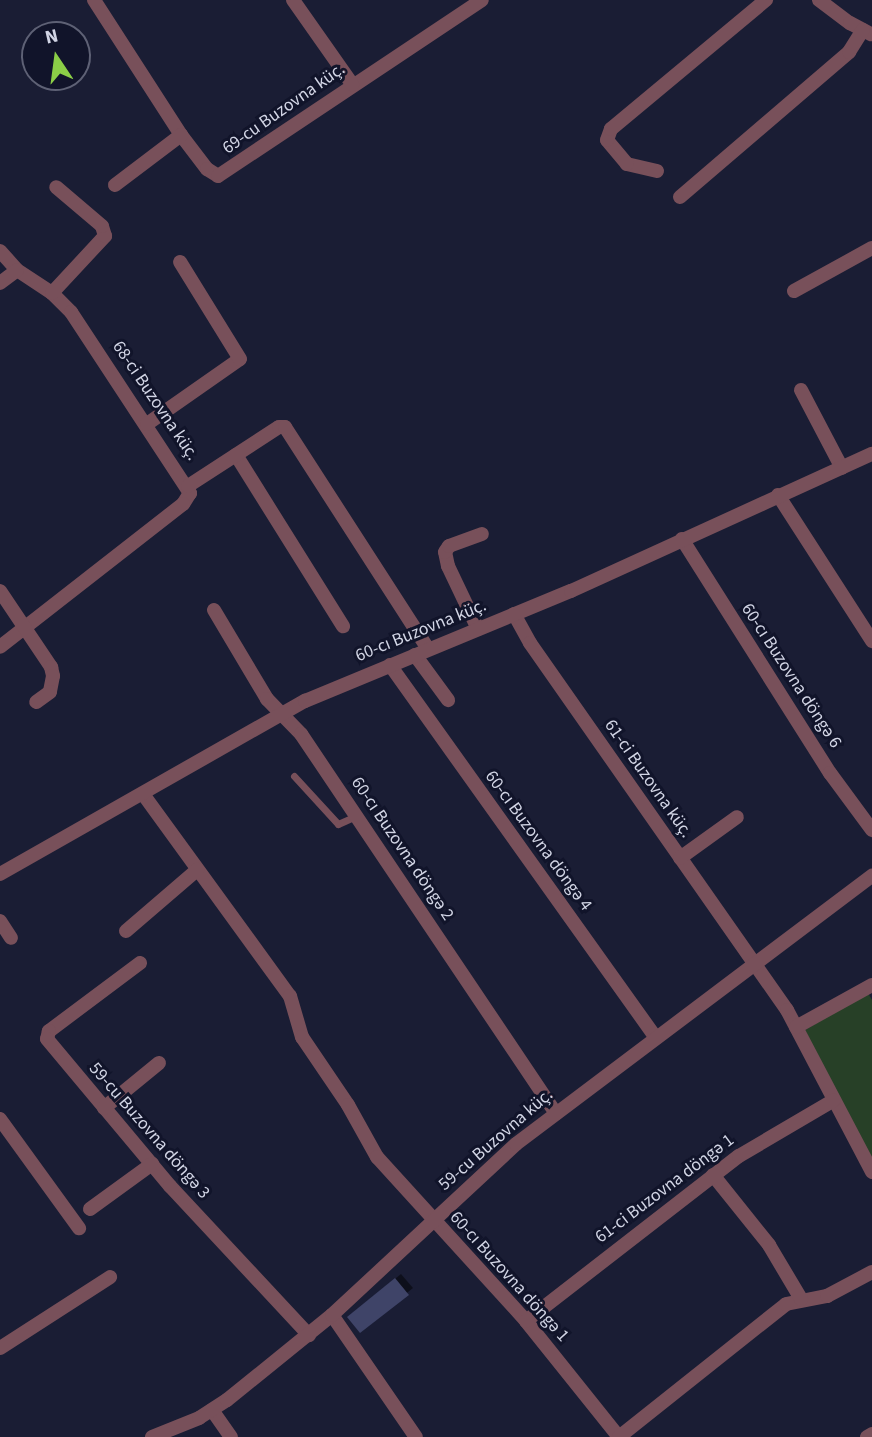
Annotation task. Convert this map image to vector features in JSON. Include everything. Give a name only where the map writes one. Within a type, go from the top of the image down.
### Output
[{"type":"street","name":"69-cu Buzovna küç.","points":[[94,0],[181,135],[207,169],[218,176],[482,0]]},
{"type":"street","points":[[293,0],[352,85]]},
{"type":"street","points":[[657,170],[627,164],[607,140],[611,129],[766,0]]},
{"type":"street","points":[[680,197],[849,52],[868,32],[820,0]]},
{"type":"street","points":[[115,185],[181,135]]},
{"type":"street","points":[[52,293],[105,236],[102,226],[56,187]]},
{"type":"street","points":[[794,291],[872,248]]},
{"type":"street","name":"68-ci Buzovna küç.","points":[[0,251],[17,270],[52,293],[84,331],[188,486],[190,493],[183,504],[0,647]]},
{"type":"street","points":[[147,424],[240,359],[180,262]]},
{"type":"street","points":[[0,283],[17,270]]},
{"type":"street","points":[[801,390],[842,468]]},
{"type":"street","points":[[188,486],[279,427],[290,430],[448,701]]},
{"type":"street","name":"60-cı Buzovna küç.","points":[[0,874],[324,692],[514,614],[872,454]]},
{"type":"street","points":[[236,455],[343,626]]},
{"type":"street","points":[[778,495],[872,641]]},
{"type":"street","points":[[478,629],[448,566],[445,552],[449,546],[482,534]]},
{"type":"street","name":"60-cı Buzovna döngə 6","points":[[682,539],[830,773],[872,830]]},
{"type":"street","points":[[0,591],[51,667],[53,676],[50,692],[36,702]]},
{"type":"street","name":"60-cı Buzovna döngə 2","points":[[214,610],[267,699],[296,727],[556,1113]]},
{"type":"street","name":"61-ci Buzovna küç.","points":[[514,614],[530,643],[796,1027],[872,1172]]},
{"type":"street","name":"60-cı Buzovna döngə 4","points":[[390,665],[656,1038]]},
{"type":"street","name":"60-cı Buzovna döngə 1","points":[[143,794],[290,996],[302,1037],[348,1105],[377,1157],[526,1321],[619,1437]]},
{"type":"street","points":[[680,858],[737,817]]},
{"type":"street","points":[[126,931],[197,870]]},
{"type":"street","name":"59-cu Buzovna küç.","points":[[152,1437],[212,1410],[309,1335],[516,1144],[872,876]]},
{"type":"street","points":[[0,921],[11,938]]},
{"type":"street","name":"59-cu Buzovna döngə 3","points":[[140,963],[47,1035],[56,1051],[152,1164],[309,1335]]},
{"type":"street","points":[[796,1027],[872,985]]},
{"type":"street","points":[[104,1108],[159,1063]]},
{"type":"street","name":"61-ci Buzovna döngə 1","points":[[526,1321],[713,1175],[759,1142],[834,1100]]},
{"type":"street","points":[[0,1119],[79,1228]]},
{"type":"street","points":[[90,1209],[152,1164]]},
{"type":"street","points":[[713,1175],[769,1245],[801,1299]]},
{"type":"street","points":[[619,1437],[786,1304],[827,1296],[872,1272]]},
{"type":"street","points":[[0,1348],[110,1277]]},
{"type":"street","points":[[332,1315],[416,1437]]},
{"type":"street","points":[[212,1410],[231,1437]]},
{"type":"street","points":[[867,1437],[872,1434]]},
{"type":"lane","points":[[294,776],[338,824],[356,816]]},
{"type":"green space","points":[[868,993],[872,1000],[872,1161],[805,1030]]},
{"type":"building","points":[[395,1278],[409,1295],[360,1333],[347,1317]]}]
